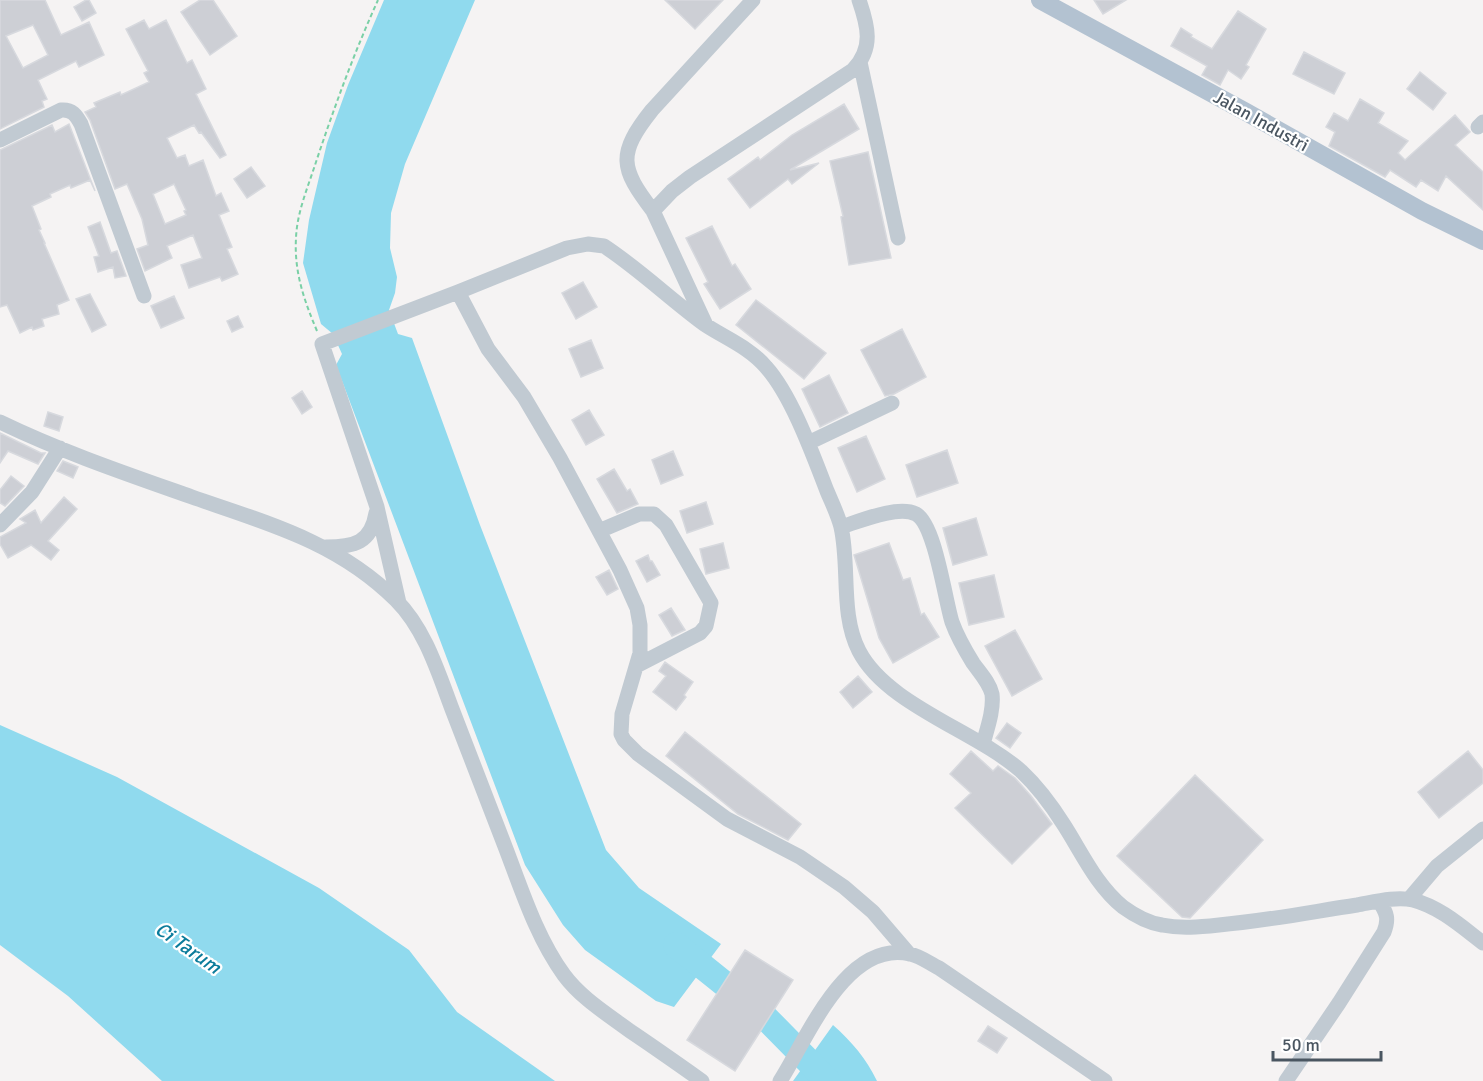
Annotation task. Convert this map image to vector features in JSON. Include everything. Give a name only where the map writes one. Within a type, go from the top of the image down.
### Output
[{"type":"main road","name":"Jalan Industri","points":[[1040,0],[1057,6],[1422,211],[1483,241]]},
{"type":"street","points":[[706,325],[653,211],[627,173],[626,159],[638,127],[753,0]]},
{"type":"street","points":[[653,211],[672,191],[690,177],[843,77],[860,62],[866,51],[869,32],[859,0]]},
{"type":"street","points":[[860,62],[898,238]]},
{"type":"street","points":[[0,141],[61,110],[75,114],[81,124],[144,296]]},
{"type":"street","points":[[399,603],[377,507],[322,344],[567,248],[578,244],[597,244],[612,251],[706,325],[751,352],[763,363],[781,388],[808,443],[841,527],[848,606],[855,642],[866,663],[896,690],[1019,769],[1063,823],[1089,868],[1112,897],[1126,909],[1152,923],[1187,927],[1245,923],[1379,901],[1409,899],[1436,910],[1483,943]]},
{"type":"street","points":[[458,292],[488,349],[530,406],[620,570],[639,618],[641,644],[638,665],[622,714],[621,734],[628,746],[727,819],[800,857],[844,887],[873,912],[909,954]]},
{"type":"street","points":[[808,443],[892,403]]},
{"type":"street","points":[[0,423],[123,473],[273,525],[326,548],[377,582],[399,603],[428,649],[519,883],[551,955],[575,988],[702,1081]]},
{"type":"street","points":[[0,525],[32,492],[60,448]]},
{"type":"street","points":[[326,548],[344,547],[363,539],[372,530],[377,507]]},
{"type":"street","points":[[841,527],[901,511],[914,513],[924,520],[930,535],[952,622],[964,649],[991,692],[991,710],[983,744]]},
{"type":"street","points":[[599,531],[639,514],[648,512],[654,514],[666,525],[711,603],[706,626],[700,633],[638,665]]},
{"type":"street","points":[[1409,899],[1437,866],[1483,829]]},
{"type":"street","points":[[1286,1081],[1384,932],[1388,921],[1387,913],[1379,901]]},
{"type":"street","points":[[781,1080],[828,1000],[846,977],[865,962],[893,953],[909,954],[939,968],[1106,1081]]},
{"type":"path","points":[[322,344],[303,296],[298,276],[296,236],[300,210],[327,127],[378,0]]},
{"type":"water","points":[[384,0],[475,0],[405,164],[391,213],[390,248],[397,277],[395,293],[389,310],[398,334],[412,338],[480,525],[606,850],[639,888],[721,944],[674,1007],[656,1001],[585,950],[563,925],[525,865],[336,365],[342,354],[333,334],[321,324],[303,263],[309,220],[327,143],[348,85]]},
{"type":"water","name":"Ci Tarum","points":[[0,725],[117,777],[319,888],[409,950],[457,1012],[555,1081],[162,1081],[68,996],[0,945]]},
{"type":"water","points":[[833,1025],[858,1051],[877,1081],[793,1081]]},
{"type":"building","points":[[0,0],[45,0],[61,35],[89,22],[104,55],[79,67],[76,61],[38,80],[47,99],[42,101],[44,107],[0,129]],"holes":[[[33,25],[48,55],[23,68],[6,36]]]},
{"type":"building","points":[[89,0],[96,13],[82,21],[74,7]]},
{"type":"building","points":[[200,0],[213,0],[237,36],[210,55],[181,12]]},
{"type":"building","points":[[665,0],[723,0],[695,29]]},
{"type":"building","points":[[1094,0],[1126,0],[1103,14]]},
{"type":"building","points":[[1238,11],[1266,29],[1241,79],[1228,70],[1220,85],[1202,75],[1207,66],[1171,46],[1181,28],[1192,35],[1191,37],[1212,49]]},
{"type":"building","points":[[144,20],[149,29],[166,20],[187,63],[192,60],[206,89],[196,94],[226,155],[220,158],[194,125],[167,138],[177,158],[185,155],[189,166],[203,160],[216,196],[221,193],[229,211],[219,215],[232,247],[227,249],[238,274],[222,281],[220,277],[189,288],[181,265],[202,258],[193,235],[167,246],[172,258],[145,271],[137,249],[148,245],[142,219],[127,184],[115,189],[85,112],[96,107],[94,103],[120,92],[121,95],[149,82],[144,73],[148,71],[126,29]],"holes":[[[174,184],[186,210],[184,211],[186,215],[165,224],[153,194]]]},
{"type":"building","points":[[1304,52],[1345,73],[1334,94],[1293,74]]},
{"type":"building","points":[[1420,72],[1446,93],[1433,110],[1407,89]]},
{"type":"building","points":[[1360,99],[1384,113],[1378,123],[1408,141],[1398,153],[1405,160],[1455,115],[1470,132],[1455,145],[1483,172],[1483,210],[1446,176],[1438,191],[1421,180],[1416,187],[1390,170],[1385,177],[1329,146],[1335,132],[1326,127],[1334,113],[1348,121]]},
{"type":"building","points":[[844,104],[859,129],[790,170],[819,163],[792,184],[788,179],[750,208],[728,179],[758,157],[760,160],[792,135]]},
{"type":"building","points":[[69,124],[95,191],[90,180],[71,188],[70,185],[32,206],[44,243],[69,300],[57,305],[59,314],[42,319],[44,326],[33,330],[32,327],[20,333],[7,305],[0,307],[0,150],[52,125],[55,132]]},
{"type":"building","points":[[868,152],[891,258],[849,265],[841,217],[843,216],[830,161]]},
{"type":"building","points":[[251,167],[265,186],[247,198],[234,179]]},
{"type":"building","points":[[100,222],[111,253],[117,251],[126,276],[115,278],[113,267],[98,272],[94,257],[99,256],[88,227]]},
{"type":"building","points":[[712,226],[732,266],[735,264],[751,289],[720,309],[704,284],[708,282],[686,238]]},
{"type":"building","points":[[583,282],[597,307],[576,319],[562,293]]},
{"type":"building","points":[[90,294],[106,325],[92,332],[76,299]]},
{"type":"building","points":[[174,296],[184,318],[161,328],[151,306]]},
{"type":"building","points":[[756,300],[826,353],[804,379],[736,325]]},
{"type":"building","points":[[238,316],[243,327],[232,332],[227,321]]},
{"type":"building","points":[[902,329],[926,377],[894,394],[885,396],[861,350]]},
{"type":"building","points":[[591,340],[603,368],[581,377],[569,349]]},
{"type":"building","points":[[829,375],[848,413],[820,427],[802,389]]},
{"type":"building","points":[[302,391],[312,407],[302,414],[292,398]]},
{"type":"building","points":[[589,410],[604,435],[586,445],[572,420]]},
{"type":"building","points":[[48,412],[63,417],[59,431],[44,426]]},
{"type":"building","points":[[0,433],[45,453],[38,464],[8,451],[0,463]]},
{"type":"building","points":[[866,436],[885,479],[857,492],[838,448]]},
{"type":"building","points":[[947,450],[958,483],[917,497],[906,465]]},
{"type":"building","points":[[673,451],[683,475],[661,484],[652,460]]},
{"type":"building","points":[[63,461],[78,467],[73,478],[57,471]]},
{"type":"building","points":[[614,469],[627,491],[630,489],[638,504],[617,513],[597,479]]},
{"type":"building","points":[[11,476],[24,486],[5,506],[0,503],[0,490]]},
{"type":"building","points":[[64,497],[77,509],[48,541],[59,550],[51,560],[31,545],[8,558],[0,544],[0,537],[26,523],[20,519],[35,510],[41,523]]},
{"type":"building","points":[[706,502],[713,524],[687,533],[680,511]]},
{"type":"building","points":[[976,518],[987,555],[953,565],[943,528]]},
{"type":"building","points":[[723,543],[729,568],[706,574],[700,549]]},
{"type":"building","points":[[889,543],[903,580],[910,578],[921,615],[924,613],[939,637],[893,663],[879,638],[854,555]]},
{"type":"building","points":[[648,555],[660,575],[647,582],[636,561]]},
{"type":"building","points":[[609,570],[618,589],[607,595],[596,577]]},
{"type":"building","points":[[994,575],[1004,617],[969,625],[959,583]]},
{"type":"building","points":[[671,608],[685,630],[672,636],[659,615]]},
{"type":"building","points":[[1015,630],[1042,679],[1012,696],[985,646]]},
{"type":"building","points":[[665,662],[693,682],[684,695],[686,697],[676,710],[653,692],[666,676],[659,671]]},
{"type":"building","points":[[858,676],[872,692],[853,708],[840,692]]},
{"type":"building","points":[[1007,723],[1021,733],[1010,748],[996,738]]},
{"type":"building","points":[[685,732],[801,824],[788,840],[738,814],[666,756]]},
{"type":"building","points":[[971,751],[993,771],[998,766],[1015,778],[1052,824],[1012,864],[955,808],[971,793],[950,774]]},
{"type":"building","points":[[1468,751],[1483,770],[1483,783],[1439,818],[1418,792]]},
{"type":"building","points":[[1195,775],[1263,840],[1190,918],[1182,917],[1117,856]]},
{"type":"building","points":[[745,950],[793,980],[735,1071],[687,1040]]},
{"type":"building","points":[[988,1026],[1007,1038],[997,1053],[978,1041]]},
{"type":"waterway","points":[[676,945],[762,1014],[828,1081]]}]
